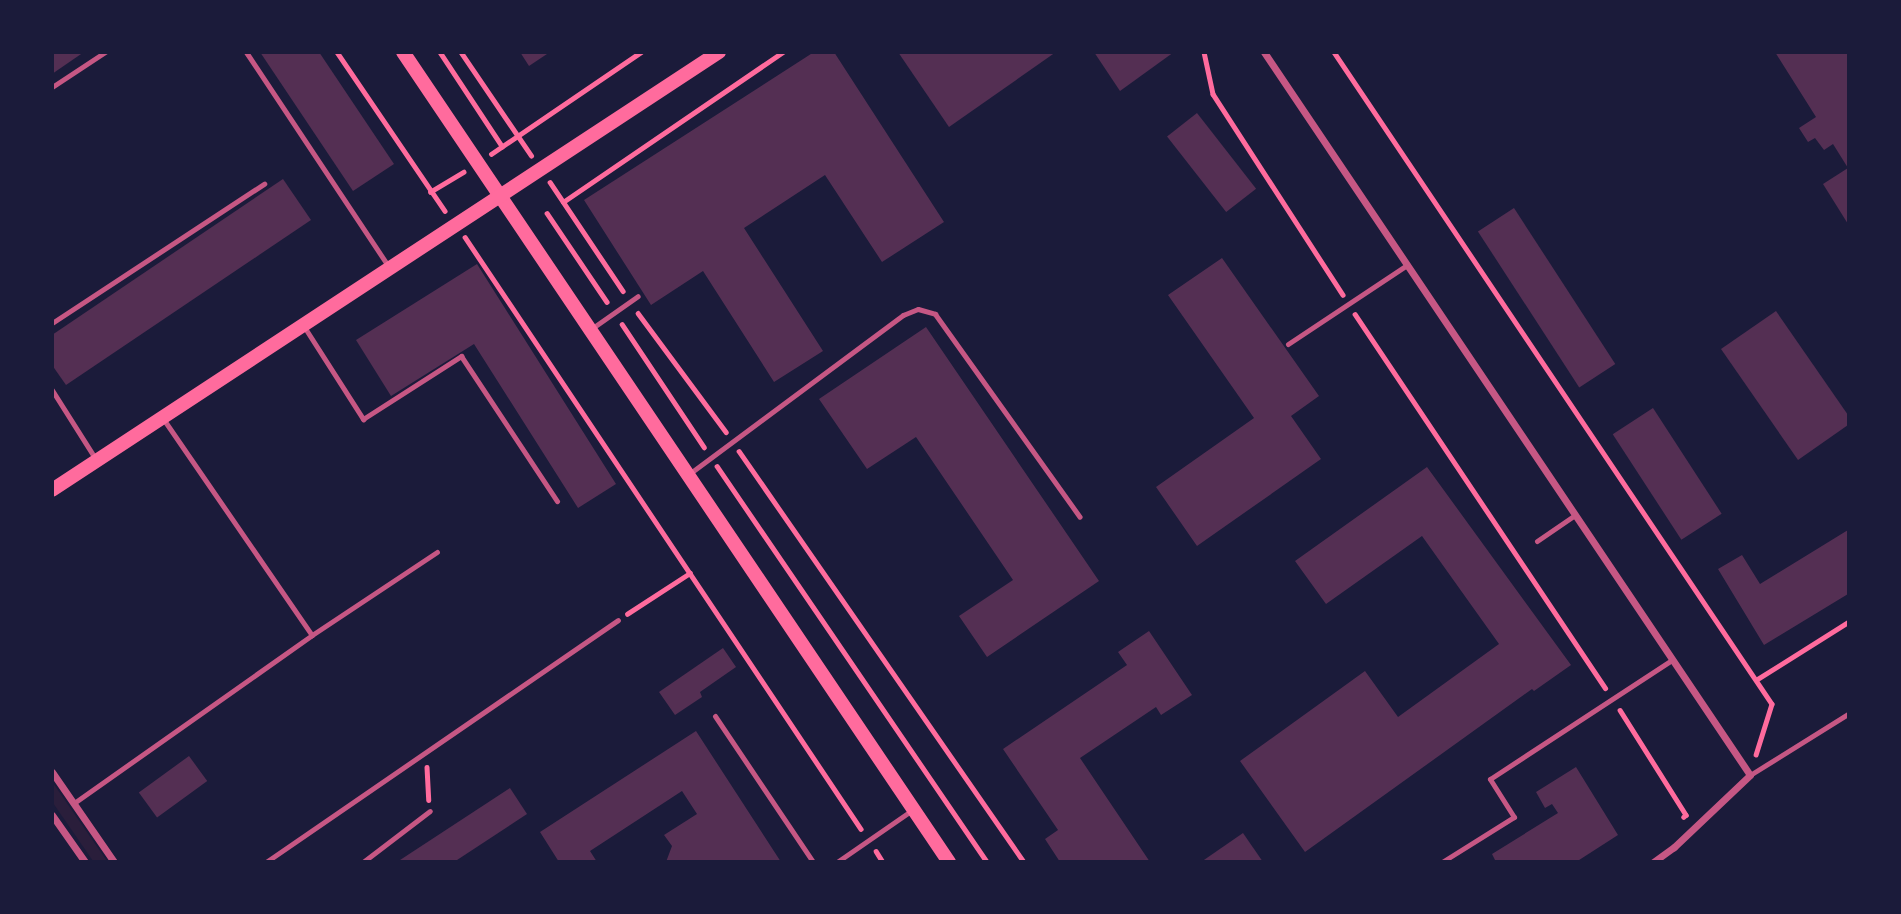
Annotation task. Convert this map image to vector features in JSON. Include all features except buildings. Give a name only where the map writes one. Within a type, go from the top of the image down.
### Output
[{"type":"main road","points":[[403,52],[949,862]]},
{"type":"main road","points":[[52,490],[719,52]]},
{"type":"street","points":[[1264,52],[1750,775],[1674,847],[1653,862]]},
{"type":"street","points":[[52,772],[114,862]]},
{"type":"street","points":[[52,815],[85,862]]},
{"type":"lane","points":[[52,87],[105,52]]},
{"type":"lane","points":[[246,52],[389,267]]},
{"type":"lane","points":[[52,323],[264,184]]},
{"type":"lane","points":[[1288,344],[1407,265]]},
{"type":"lane","points":[[589,331],[638,296]]},
{"type":"lane","points":[[687,476],[903,315],[918,309],[935,314],[1080,517]]},
{"type":"lane","points":[[302,324],[363,419],[461,356],[557,501]]},
{"type":"lane","points":[[52,390],[96,461]]},
{"type":"lane","points":[[162,417],[312,635]]},
{"type":"lane","points":[[1537,541],[1575,515]]},
{"type":"lane","points":[[74,803],[312,635],[438,552]]},
{"type":"lane","points":[[266,862],[425,750],[618,620]]},
{"type":"lane","points":[[1443,862],[1514,817],[1490,779],[1672,660]]},
{"type":"lane","points":[[1750,775],[1849,714]]},
{"type":"lane","points":[[715,716],[813,862]]},
{"type":"lane","points":[[837,862],[914,809]]},
{"type":"lane","points":[[363,862],[430,811]]},
{"type":"path","points":[[337,52],[691,573],[883,862]]},
{"type":"path","points":[[440,52],[502,146],[641,52]]},
{"type":"path","points":[[461,52],[630,302],[733,442],[1024,862]]},
{"type":"path","points":[[564,202],[783,52]]},
{"type":"path","points":[[1204,52],[1213,94],[1613,700],[1686,815],[1677,824]]},
{"type":"path","points":[[1334,52],[1772,704],[1750,775]]},
{"type":"path","points":[[547,214],[987,862]]},
{"type":"path","points":[[618,620],[691,573]]},
{"type":"path","points":[[1756,680],[1849,621]]},
{"type":"path","points":[[425,750],[430,811]]},
{"type":"shaded area","points":[[52,783],[107,861],[93,861],[53,803]]}]
